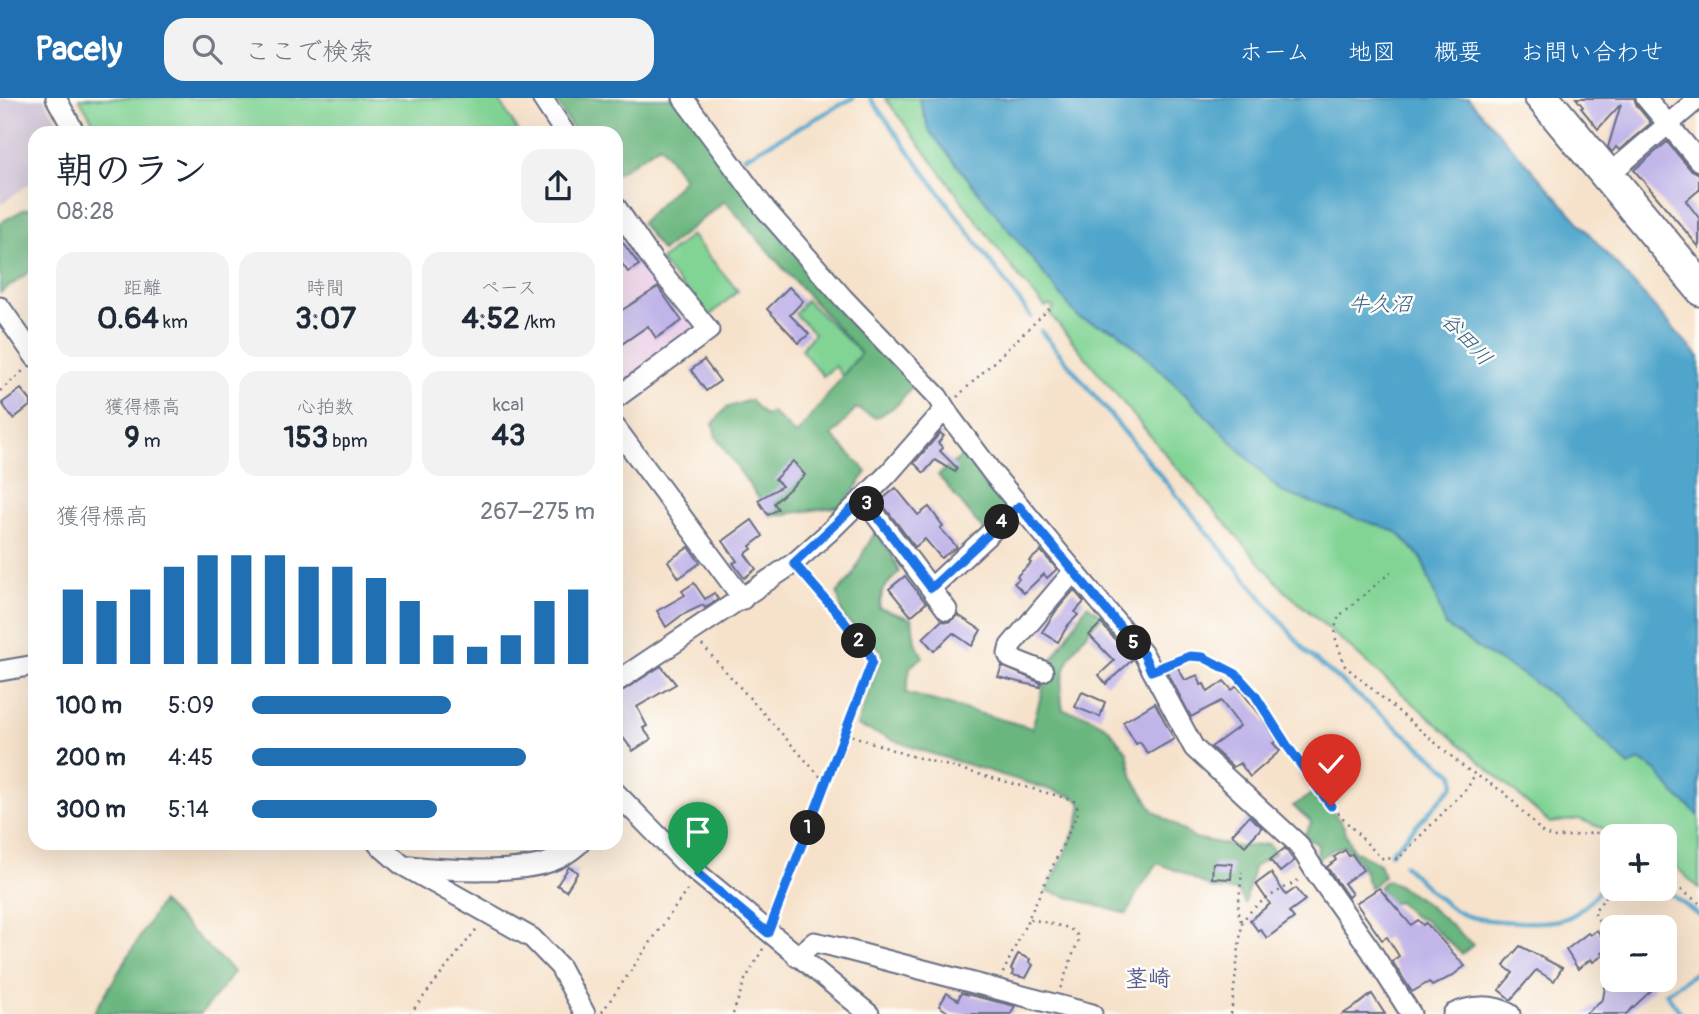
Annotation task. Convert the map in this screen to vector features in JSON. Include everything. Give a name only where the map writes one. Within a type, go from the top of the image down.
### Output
[{"type":"street","points":[[56,98],[71,126]]},
{"type":"street","points":[[542,98],[560,126]]},
{"type":"street","points":[[683,98],[803,254],[939,397],[945,409],[1019,506],[1144,655],[1194,748],[1298,844],[1370,948],[1411,1014]]},
{"type":"street","points":[[1534,98],[1699,296]]},
{"type":"street","points":[[1552,98],[1699,275]]},
{"type":"street","points":[[1646,98],[1699,161]]},
{"type":"street","points":[[1613,171],[1699,98]]},
{"type":"street","points":[[623,218],[654,264],[709,330],[623,393]]},
{"type":"street","points":[[0,307],[28,350]]},
{"type":"street","points":[[623,677],[794,563],[888,474],[945,409]]},
{"type":"street","points":[[623,437],[743,599]]},
{"type":"street","points":[[863,498],[947,610]]},
{"type":"street","points":[[931,588],[1019,506]]},
{"type":"street","points":[[1043,671],[1010,658],[1007,654],[1010,646],[1074,571]]},
{"type":"street","points":[[0,671],[28,666]]},
{"type":"street","points":[[623,807],[769,934],[869,1014]]},
{"type":"street","points":[[385,850],[402,865],[532,938],[560,967],[585,1014]]},
{"type":"street","points":[[402,865],[435,869],[528,866],[558,859],[571,850]]},
{"type":"street","points":[[797,957],[814,942],[1092,1014]]},
{"type":"street","points":[[1453,1014],[1485,1006],[1510,1014]]},
{"type":"path","points":[[945,409],[1049,309]]},
{"type":"path","points":[[0,391],[28,360]]},
{"type":"path","points":[[733,1014],[745,980],[769,934],[872,662],[870,655],[839,615],[794,563]]},
{"type":"path","points":[[1391,572],[1339,615],[1335,628],[1345,666],[1475,774],[1505,793],[1542,832],[1553,838],[1600,832]]},
{"type":"path","points":[[691,632],[826,783]]},
{"type":"path","points":[[1151,671],[1190,656],[1203,657],[1236,674],[1255,695],[1331,806],[1381,858],[1398,859],[1468,786],[1475,774]]},
{"type":"path","points":[[845,733],[901,753],[1073,800],[1077,805],[1078,813],[996,987]]},
{"type":"path","points":[[1241,923],[1264,901],[1315,871]]},
{"type":"path","points":[[1231,1014],[1241,923],[1238,910],[1242,872]]},
{"type":"path","points":[[600,1014],[698,874]]},
{"type":"path","points":[[1677,887],[1699,903]]},
{"type":"path","points":[[1600,922],[1595,911],[1603,901]]},
{"type":"path","points":[[410,1014],[488,915]]},
{"type":"path","points":[[1030,919],[1069,928],[1077,934],[1078,941],[1055,1005]]},
{"type":"shaded area","points":[[0,98],[44,98],[60,126],[28,126],[28,185],[0,205]]},
{"type":"shaded area","points":[[623,227],[697,324],[696,330],[623,385]]},
{"type":"green space","points":[[79,98],[498,98],[515,126],[96,126]]},
{"type":"green space","points":[[554,98],[678,98],[916,381],[897,405],[876,418],[856,408],[832,436],[867,472],[842,506],[771,516],[716,437],[713,424],[726,408],[750,400],[765,416],[772,412],[796,435],[861,353],[725,201],[662,251],[641,223],[684,179],[660,145],[623,169],[623,126],[571,126]]},
{"type":"green space","points":[[885,98],[919,98],[929,130],[1079,318],[1117,331],[1167,376],[1281,492],[1397,532],[1421,558],[1446,626],[1521,673],[1565,705],[1629,766],[1639,760],[1657,769],[1674,793],[1699,816],[1699,889],[1677,868],[1677,824],[1600,824],[1600,827],[1579,819],[1550,823],[1284,590],[1171,461],[1050,314],[1054,308],[1049,305],[1045,307],[1022,281]]},
{"type":"green space","points":[[28,209],[28,273],[0,293],[0,223]]},
{"type":"green space","points":[[691,235],[738,291],[708,317],[660,261]]},
{"type":"green space","points":[[806,300],[861,353],[842,376],[835,366],[823,376],[801,350],[814,333],[795,314]]},
{"type":"green space","points":[[969,451],[1014,506],[984,531],[938,475]]},
{"type":"green space","points":[[876,531],[892,555],[899,572],[883,589],[879,608],[912,619],[915,642],[923,657],[910,667],[906,693],[1032,728],[1050,663],[1087,605],[1103,616],[1084,636],[1070,658],[1062,683],[1063,710],[1086,715],[1107,727],[1127,752],[1133,778],[1154,811],[1195,838],[1239,847],[1269,844],[1275,853],[1254,867],[1245,903],[1238,891],[1213,889],[1157,863],[1127,914],[1047,891],[1068,848],[1081,812],[1081,805],[1074,797],[923,751],[857,726],[883,652],[844,618],[837,593],[852,577]]},
{"type":"green space","points":[[1316,791],[1343,825],[1353,850],[1379,864],[1384,876],[1370,888],[1363,867],[1345,846],[1334,849],[1317,860],[1318,845],[1304,835],[1312,822],[1293,806]]},
{"type":"green space","points":[[1387,880],[1422,901],[1473,945],[1462,954],[1426,921],[1413,916],[1398,901],[1391,903],[1378,887]]},
{"type":"green space","points":[[161,902],[234,972],[201,1014],[93,1014]]},
{"type":"water","name":"牛久沼","points":[[919,98],[1468,98],[1699,357],[1699,816],[1652,768],[1639,760],[1629,766],[1565,705],[1521,673],[1446,626],[1422,558],[1397,532],[1281,492],[1167,376],[1117,331],[1079,318],[929,130]]},
{"type":"building","points":[[1576,98],[1634,98],[1651,123],[1619,150],[1616,147],[1612,152],[1608,147],[1621,104],[1598,129]]},
{"type":"building","points":[[1667,142],[1690,169],[1699,174],[1699,190],[1686,201],[1699,218],[1699,247],[1634,170]]},
{"type":"building","points":[[623,243],[639,265],[628,272],[623,265]]},
{"type":"building","points":[[658,287],[682,321],[656,338],[648,326],[623,343],[623,310]]},
{"type":"building","points":[[789,287],[803,301],[790,315],[809,334],[799,343],[767,309]]},
{"type":"building","points":[[704,360],[720,381],[706,391],[691,370]]},
{"type":"building","points":[[21,389],[28,397],[28,407],[13,419],[2,403]]},
{"type":"building","points":[[940,433],[944,436],[938,443],[943,448],[940,451],[957,468],[955,472],[935,460],[924,473],[914,463]]},
{"type":"building","points":[[793,461],[805,475],[774,503],[778,509],[768,515],[758,500],[782,486],[775,479]]},
{"type":"building","points":[[896,488],[918,515],[929,507],[943,526],[940,528],[957,547],[941,558],[925,539],[915,547],[880,501]]},
{"type":"building","points":[[752,520],[763,536],[750,546],[752,549],[745,554],[756,569],[744,578],[733,563],[737,561],[723,541]]},
{"type":"building","points":[[689,547],[700,563],[679,578],[668,561]]},
{"type":"building","points":[[1041,551],[1057,569],[1047,578],[1044,574],[1024,593],[1014,583],[1019,579],[1017,576],[1031,563],[1029,561]]},
{"type":"building","points":[[905,576],[926,603],[911,616],[889,589]]},
{"type":"building","points":[[694,583],[705,599],[714,593],[718,599],[705,608],[703,605],[682,615],[666,627],[657,611],[685,595],[682,591]]},
{"type":"building","points":[[1074,590],[1084,602],[1058,642],[1042,632]]},
{"type":"building","points":[[958,615],[981,630],[972,646],[953,633],[934,651],[923,638],[941,621],[949,622]]},
{"type":"building","points":[[1101,623],[1132,660],[1106,684],[1099,675],[1114,661],[1089,635]]},
{"type":"building","points":[[661,666],[676,684],[637,707],[647,726],[643,728],[651,739],[633,751],[623,737],[623,690]]},
{"type":"building","points":[[1002,666],[1041,683],[1040,687],[998,677]]},
{"type":"building","points":[[1177,666],[1185,680],[1198,675],[1201,685],[1204,684],[1208,692],[1224,681],[1232,690],[1237,686],[1261,716],[1277,741],[1273,743],[1280,751],[1250,777],[1240,763],[1233,767],[1211,747],[1240,726],[1221,701],[1191,717],[1166,670]]},
{"type":"building","points":[[1082,692],[1105,702],[1100,717],[1075,707]]},
{"type":"building","points":[[1155,703],[1174,739],[1148,754],[1140,742],[1136,744],[1123,722]]},
{"type":"building","points":[[1249,816],[1262,827],[1245,846],[1232,834]]},
{"type":"building","points":[[1285,848],[1294,861],[1280,872],[1270,860]]},
{"type":"building","points":[[1345,850],[1349,856],[1352,854],[1363,870],[1344,883],[1352,894],[1348,897],[1327,867],[1336,860],[1334,857]]},
{"type":"building","points":[[1213,863],[1232,864],[1231,879],[1212,878]]},
{"type":"building","points":[[569,867],[578,872],[566,891],[557,885]]},
{"type":"building","points":[[1271,873],[1286,895],[1296,888],[1305,900],[1289,912],[1294,918],[1267,938],[1250,920],[1270,904],[1256,884]]},
{"type":"building","points":[[1379,888],[1411,925],[1418,920],[1423,925],[1426,923],[1465,966],[1432,986],[1429,982],[1412,992],[1392,961],[1399,956],[1387,937],[1382,940],[1356,903]]},
{"type":"building","points":[[1597,930],[1600,934],[1600,957],[1593,962],[1591,959],[1578,969],[1566,950],[1588,933],[1590,935]]},
{"type":"building","points":[[1520,946],[1562,968],[1554,981],[1536,970],[1511,1000],[1499,990],[1513,973],[1504,966]]},
{"type":"building","points":[[1018,954],[1030,959],[1029,962],[1033,965],[1026,978],[1012,975],[1011,969]]},
{"type":"building","points":[[1604,992],[1650,992],[1626,1014],[1585,1014],[1603,999]]},
{"type":"building","points":[[947,993],[958,1000],[961,993],[1015,1006],[1011,1014],[951,1014],[939,1006]]},
{"type":"building","points":[[1372,994],[1385,1014],[1343,1014],[1360,1003]]},
{"type":"waterway","points":[[745,157],[853,98]]},
{"type":"waterway","points":[[870,98],[1031,317]]},
{"type":"waterway","points":[[1041,331],[1308,654],[1454,775],[1454,785],[1391,853]]},
{"type":"waterway","points":[[1404,865],[1454,910],[1484,919],[1516,922],[1560,920],[1575,914],[1600,889]]},
{"type":"waterway","points":[[1677,899],[1699,915]]},
{"type":"waterway","points":[[1682,1014],[1666,993],[1699,970]]},
{"type":"district","name":"茎崎","points":[[1148,978]]},
{"type":"route","points":[[698,874],[768,933],[872,662],[870,655],[839,615],[794,563],[863,498],[931,588],[1019,506],[1144,655],[1151,671],[1190,656],[1203,657],[1236,674],[1255,695],[1288,747],[1331,806]]},
{"type":"water label","name":"谷田川","points":[[1467,339]]}]
